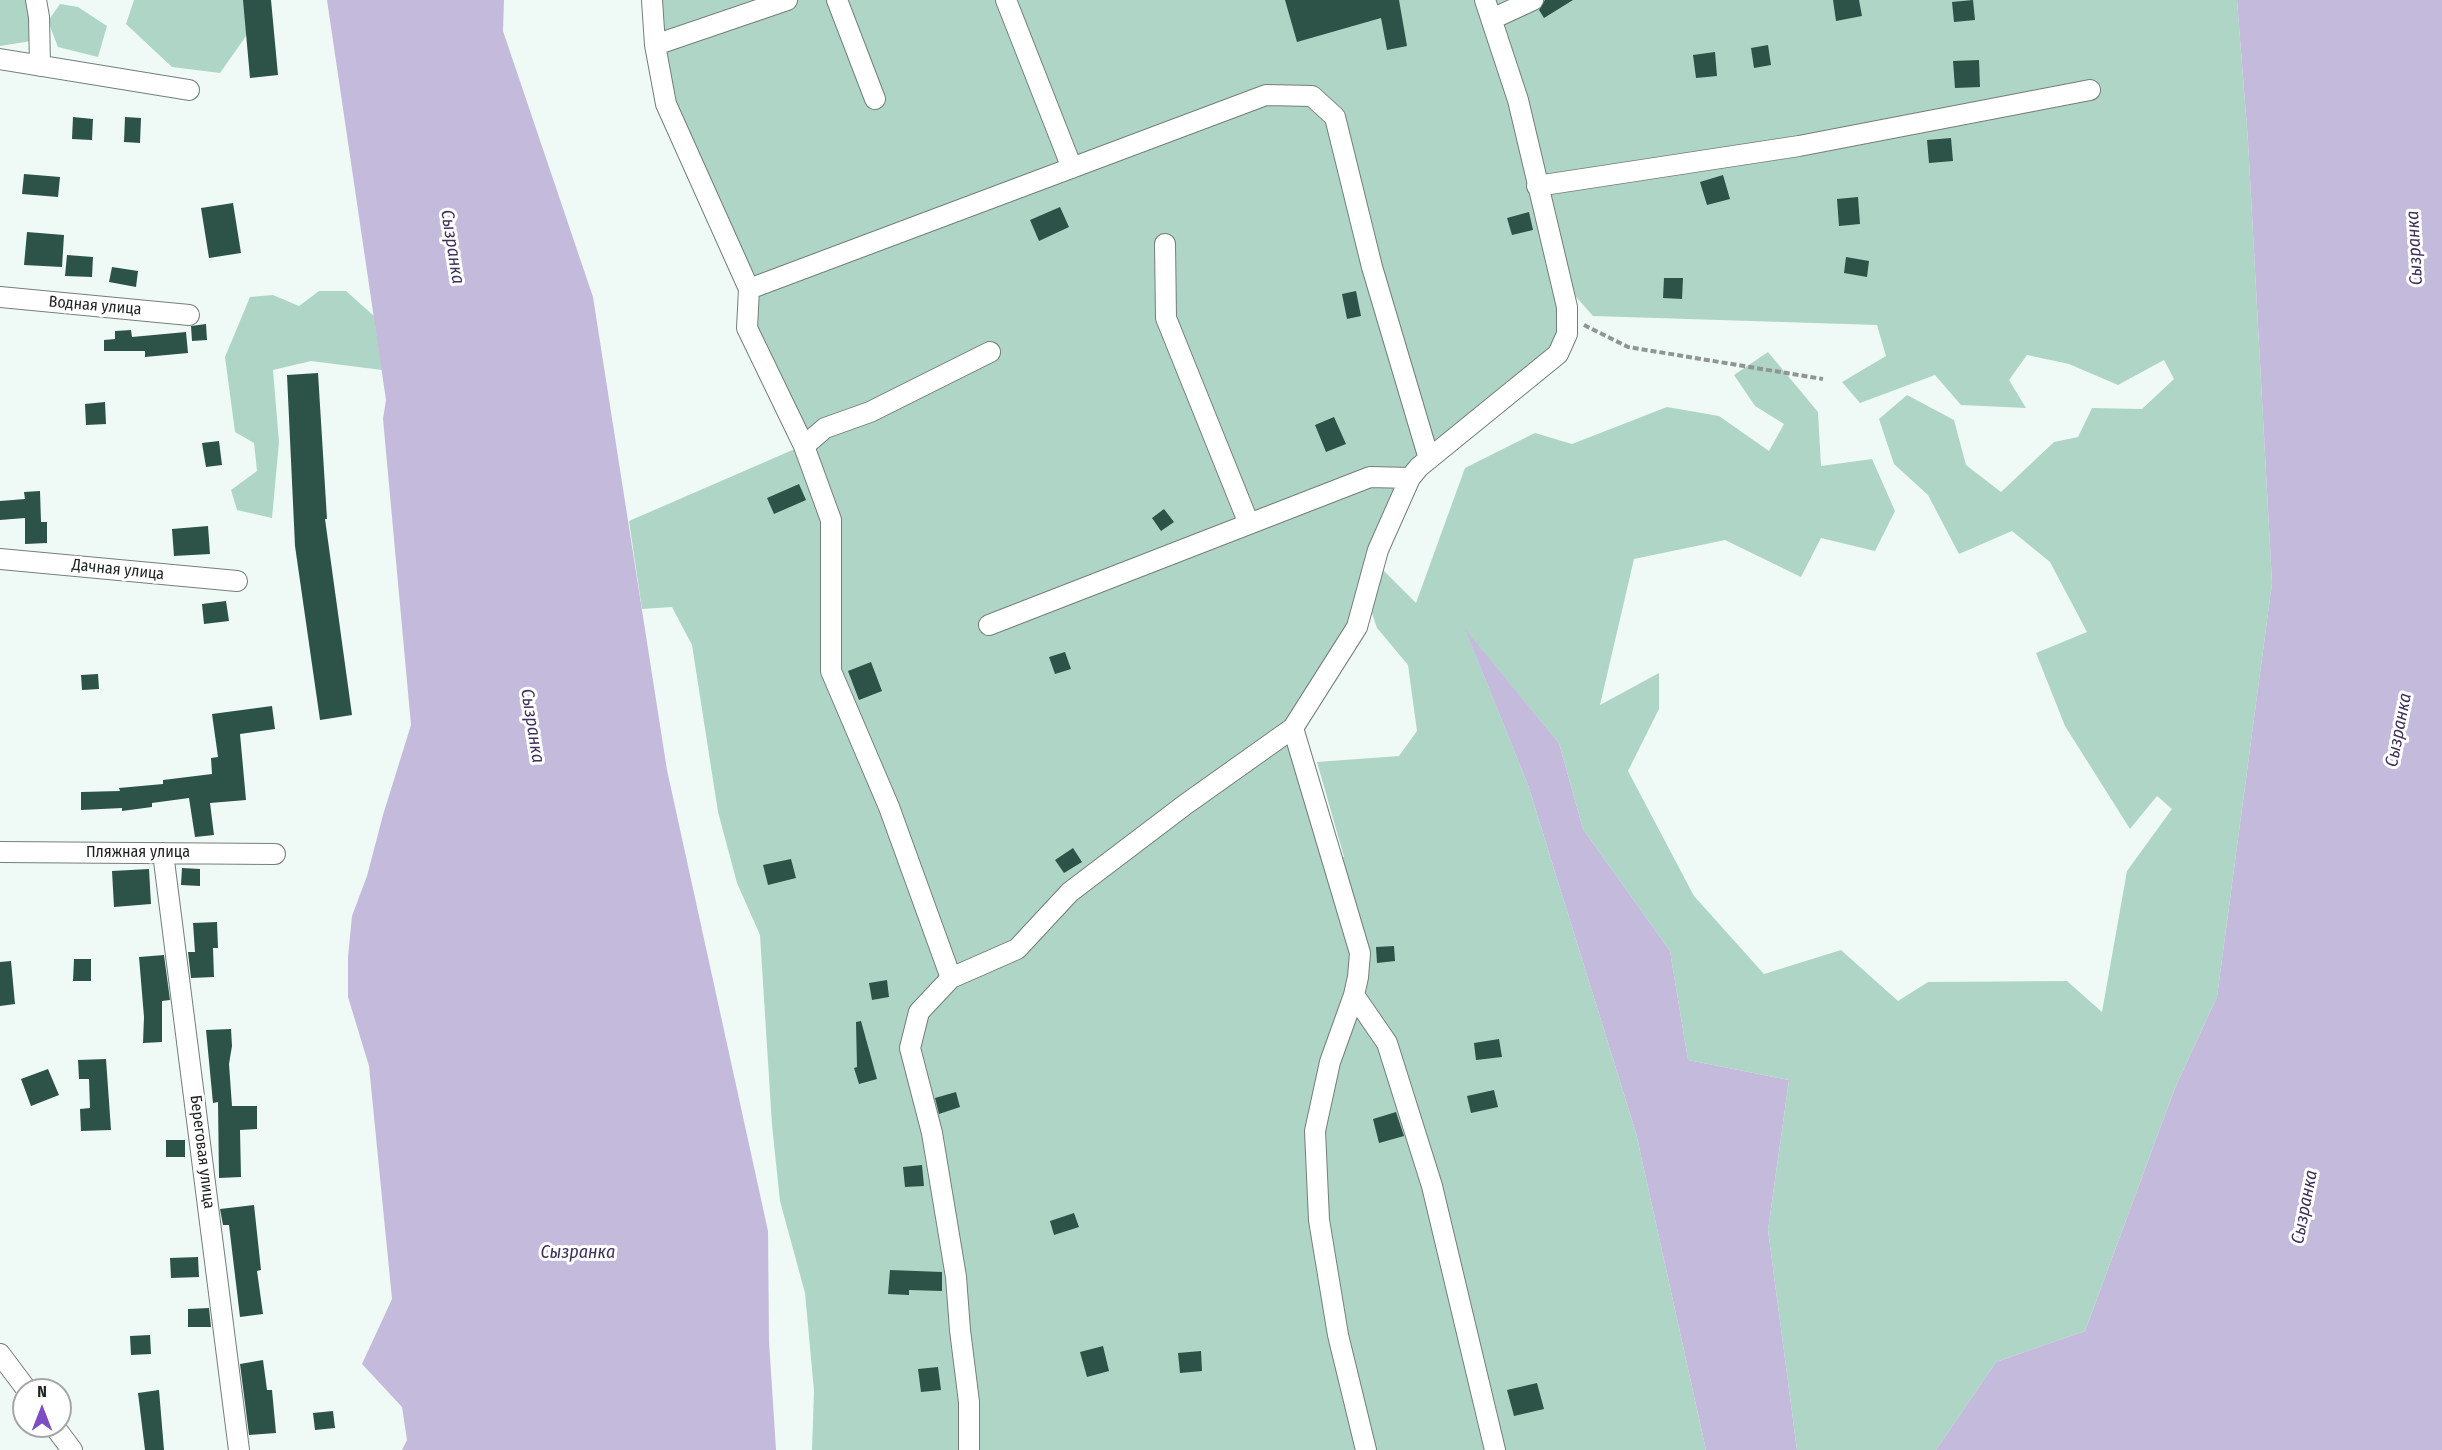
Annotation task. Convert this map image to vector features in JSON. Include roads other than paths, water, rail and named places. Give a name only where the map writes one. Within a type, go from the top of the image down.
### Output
[{"type":"street","points":[[36,0],[39,17],[40,66]]},
{"type":"street","points":[[651,0],[655,45],[666,104],[749,289],[747,328],[804,446],[831,520],[831,671],[890,807],[951,978]]},
{"type":"street","points":[[655,45],[788,0]]},
{"type":"street","points":[[837,0],[876,99]]},
{"type":"street","points":[[1006,0],[1072,168]]},
{"type":"street","points":[[969,1450],[969,1402],[956,1277],[932,1133],[910,1048],[919,1012],[951,978],[1017,949],[1070,892],[1186,804],[1293,728],[1357,627],[1378,550],[1410,478],[1429,459],[1558,354],[1567,334],[1565,298],[1518,100],[1485,0]]},
{"type":"street","points":[[1492,19],[1533,0]]},
{"type":"street","points":[[0,59],[189,90]]},
{"type":"street","points":[[1537,186],[1799,146],[2090,90]]},
{"type":"street","points":[[749,289],[1266,95],[1312,96],[1335,117],[1372,267],[1429,459]]},
{"type":"street","points":[[1165,244],[1166,318],[1250,524]]},
{"type":"street","name":"Водная улица","points":[[0,297],[189,315]]},
{"type":"street","points":[[804,446],[825,428],[870,412],[990,352]]},
{"type":"street","points":[[989,625],[1370,477],[1410,478]]},
{"type":"street","name":"Дачная улица","points":[[0,559],[237,581]]},
{"type":"street","points":[[1293,728],[1360,953],[1354,994],[1329,1062],[1315,1131],[1319,1220],[1338,1335],[1366,1450]]},
{"type":"street","name":"Пляжная улица","points":[[0,852],[275,854]]},
{"type":"street","name":"Береговая улица","points":[[163,853],[239,1450]]},
{"type":"street","points":[[1354,994],[1387,1043],[1432,1186],[1495,1450]]},
{"type":"street","points":[[0,1354],[18,1378]]},
{"type":"water","name":"Сызранка","points":[[327,0],[504,0],[503,31],[593,297],[667,770],[768,1231],[769,1341],[776,1450],[402,1450],[407,1440],[402,1407],[362,1364],[392,1299],[369,1066],[348,997],[348,957],[352,916],[367,876],[411,725],[383,419],[386,400]]},
{"type":"water","name":"Сызранка","points":[[2237,0],[2442,0],[2442,1450],[1936,1450],[1996,1362],[2085,1331],[2175,1088],[2217,997],[2272,583],[2248,141]]},
{"type":"water","points":[[1465,629],[1559,743],[1583,829],[1670,951],[1688,1060],[1789,1080],[1768,1230],[1797,1450],[1706,1450],[1636,1133],[1528,785]]}]
